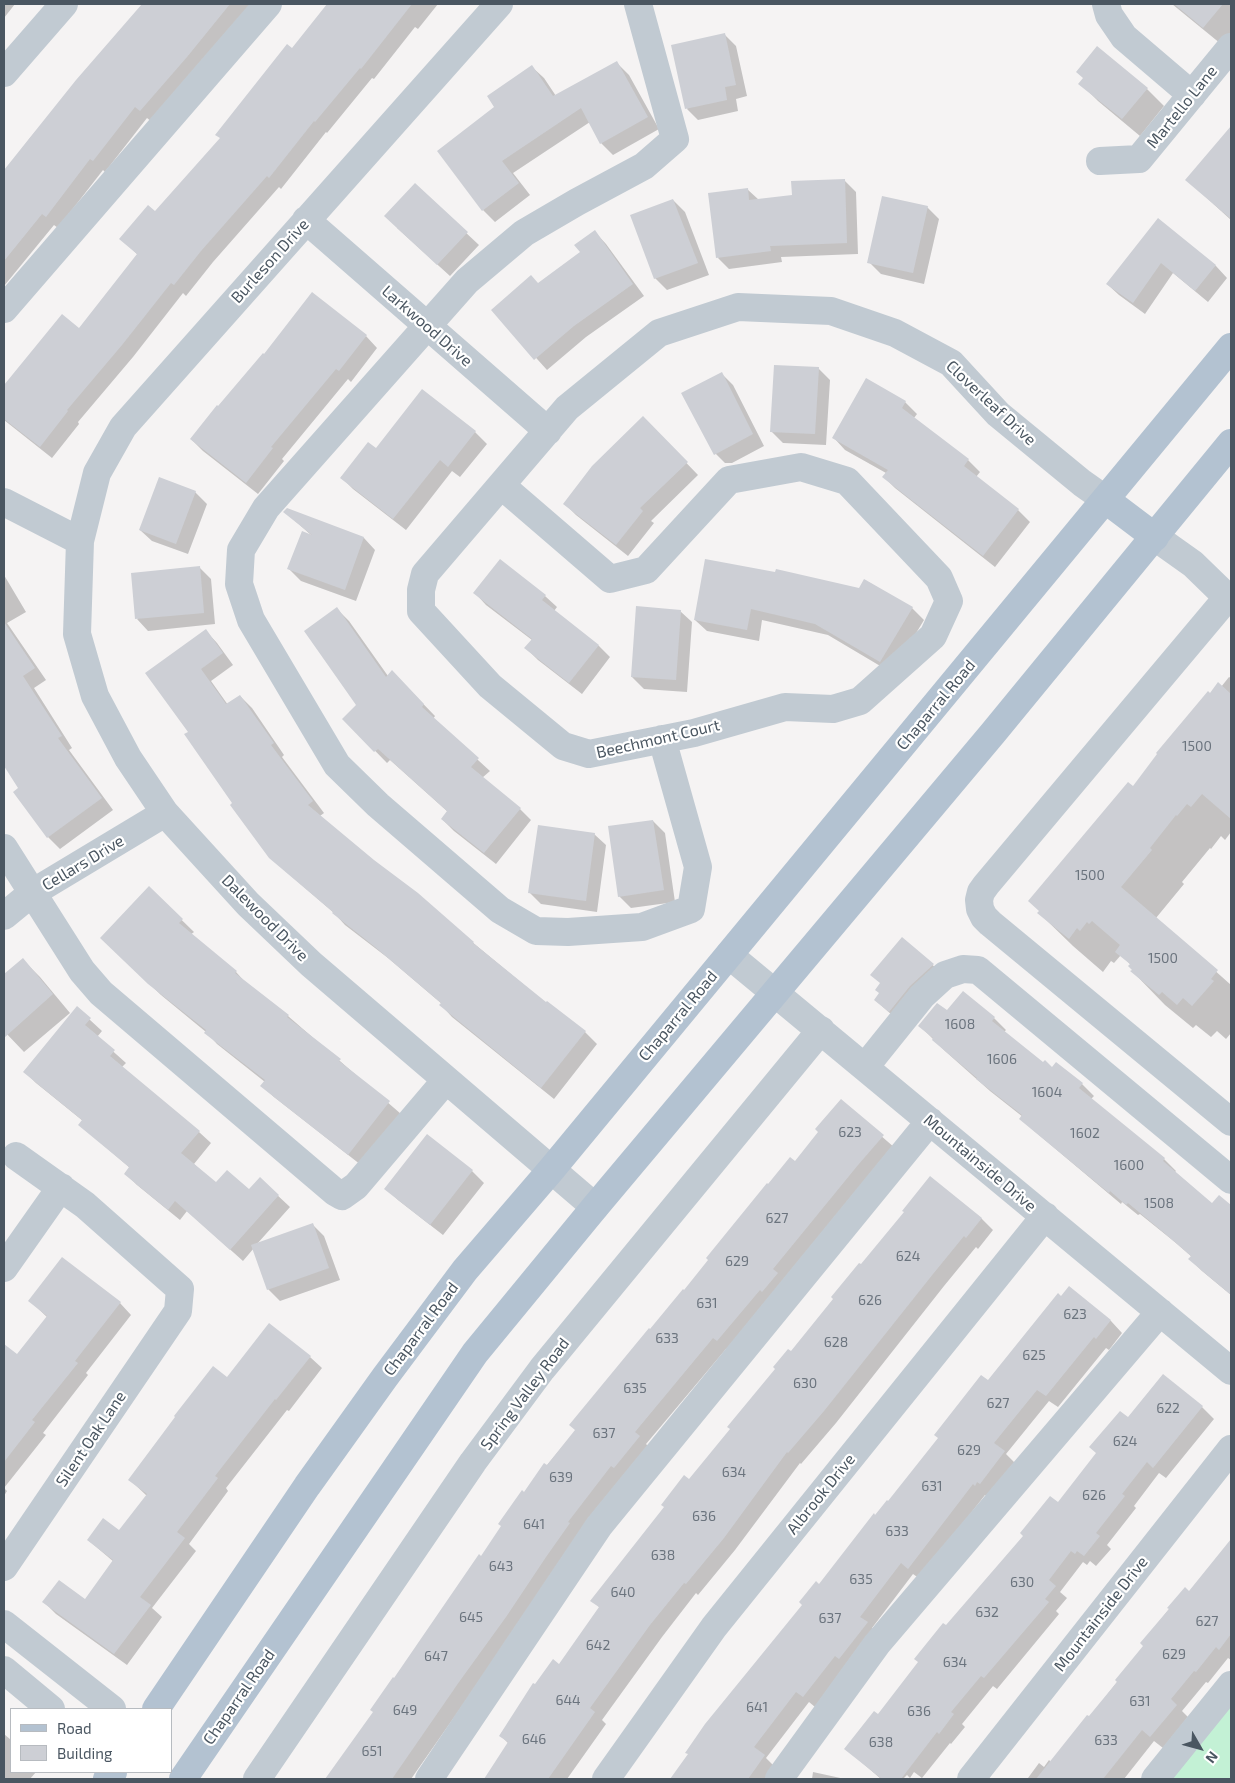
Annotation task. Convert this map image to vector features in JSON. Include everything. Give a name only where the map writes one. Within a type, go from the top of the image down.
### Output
[{"type":"main road","name":"Chaparral Road","points":[[157,1708],[307,1486],[465,1270],[551,1170],[1231,347]]},
{"type":"main road","name":"Chaparral Road","points":[[183,1779],[475,1353],[1155,537],[1231,443]]},
{"type":"main road","points":[[1106,500],[1155,537]]},
{"type":"street","points":[[4,73],[64,4]]},
{"type":"street","points":[[4,309],[268,4]]},
{"type":"street","name":"Burleson Drive","points":[[80,541],[98,473],[123,427],[498,4]]},
{"type":"street","points":[[638,4],[675,139],[644,166],[524,233],[467,281],[266,508],[241,550],[239,584],[251,620],[337,765],[378,805],[500,910],[536,931],[568,932],[642,927],[691,909],[698,867],[662,739]]},
{"type":"street","points":[[1106,4],[1109,15],[1124,37],[1192,95]]},
{"type":"street","name":"Martello Lane","points":[[1100,161],[1139,159],[1231,47]]},
{"type":"street","name":"Larkwood Drive","points":[[306,220],[548,431]]},
{"type":"street","name":"Cloverleaf Drive","points":[[548,431],[567,408],[659,333],[738,307],[831,311],[895,333],[951,363],[998,414],[1082,483],[1106,500]]},
{"type":"street","name":"Beechmont Court","points":[[502,486],[610,579],[646,570],[729,480],[801,466],[847,481],[940,578],[949,601],[934,636],[860,701],[833,710],[785,707],[694,733],[590,754],[563,746],[490,686],[421,611],[421,590],[425,574],[548,431]]},
{"type":"street","points":[[4,502],[80,541]]},
{"type":"street","points":[[1155,537],[1193,564],[1229,600],[986,884],[981,892],[980,909],[984,917],[1231,1122]]},
{"type":"street","name":"Dalewood Drive","points":[[80,541],[77,634],[95,696],[128,758],[165,813],[248,904],[304,958],[595,1207]]},
{"type":"street","name":"Cellars Drive","points":[[4,916],[32,893],[165,813]]},
{"type":"street","points":[[4,848],[82,971],[101,993],[342,1196],[356,1186],[446,1080]]},
{"type":"street","name":"Mountainside Drive","points":[[729,955],[1231,1371]]},
{"type":"street","points":[[865,1067],[922,996],[945,974],[962,969],[978,970],[1231,1180]]},
{"type":"street","name":"Spring Valley Road","points":[[257,1779],[473,1462],[542,1369],[821,1030]]},
{"type":"street","points":[[429,1779],[599,1526],[930,1121]]},
{"type":"street","points":[[4,1268],[61,1187],[16,1156]]},
{"type":"street","name":"Silent Oak Lane","points":[[4,1567],[178,1312],[180,1289],[85,1205],[61,1187]]},
{"type":"street","name":"Albrook Drive","points":[[606,1779],[714,1627],[1045,1216]]},
{"type":"street","points":[[779,1779],[877,1644],[1160,1312]]},
{"type":"street","name":"Mountainside Drive","points":[[970,1779],[1231,1449]]},
{"type":"street","points":[[4,1624],[111,1708]]},
{"type":"street","points":[[4,1670],[50,1708]]},
{"type":"street","points":[[1155,1779],[1231,1685]]},
{"type":"green space","points":[[1231,1705],[1231,1779],[1172,1779]]},
{"type":"building","points":[[142,4],[230,4],[140,111],[135,107],[93,161],[90,159],[46,217],[42,214],[4,261],[4,170],[76,80]]},
{"type":"building","points":[[327,4],[412,4],[361,69],[314,121],[269,178],[267,176],[201,251],[174,285],[171,283],[67,410],[40,447],[4,419],[4,385],[62,314],[79,328],[137,254],[119,239],[148,205],[155,211],[220,138],[215,135],[287,44],[292,48]]},
{"type":"building","points":[[1174,4],[1223,4],[1203,28]]},
{"type":"building","points":[[725,33],[736,85],[725,87],[727,100],[685,109],[671,45]]},
{"type":"building","points":[[1097,46],[1148,88],[1122,119],[1078,84],[1083,78],[1076,72]]},
{"type":"building","points":[[617,61],[648,117],[600,144],[581,108],[502,161],[519,183],[482,211],[437,151],[494,107],[487,96],[532,65],[553,96]]},
{"type":"building","points":[[1231,126],[1231,219],[1185,180]]},
{"type":"building","points":[[845,179],[847,243],[770,246],[771,251],[716,258],[708,193],[748,188],[749,200],[792,195],[791,181]]},
{"type":"building","points":[[415,183],[468,232],[437,265],[384,216]]},
{"type":"building","points":[[882,196],[928,206],[913,273],[867,263]]},
{"type":"building","points":[[673,199],[698,263],[654,279],[630,215]]},
{"type":"building","points":[[1158,218],[1216,265],[1195,291],[1161,263],[1133,303],[1106,284]]},
{"type":"building","points":[[595,230],[633,284],[574,326],[534,360],[491,310],[531,275],[538,283],[580,252],[574,245]]},
{"type":"building","points":[[312,292],[367,335],[339,371],[336,369],[271,447],[273,448],[246,483],[190,439],[217,405],[264,354]]},
{"type":"building","points":[[774,365],[819,367],[815,434],[770,432]]},
{"type":"building","points":[[722,372],[753,434],[714,455],[681,393]]},
{"type":"building","points":[[866,378],[906,401],[902,408],[969,459],[964,466],[1019,509],[983,556],[882,477],[888,470],[832,438]]},
{"type":"building","points":[[422,389],[476,431],[448,467],[440,460],[393,519],[340,478],[368,442],[376,448]]},
{"type":"building","points":[[643,416],[688,462],[640,508],[643,511],[616,545],[563,504],[592,466]]},
{"type":"building","points":[[159,477],[196,491],[176,544],[139,530]]},
{"type":"building","points":[[287,508],[364,537],[345,590],[287,569],[302,531],[312,535],[283,512]]},
{"type":"building","points":[[500,559],[546,595],[542,600],[599,645],[569,683],[524,648],[532,639],[473,593]]},
{"type":"building","points":[[705,559],[775,572],[776,569],[859,588],[864,579],[913,607],[880,662],[815,624],[751,609],[747,630],[694,620]]},
{"type":"building","points":[[200,566],[204,613],[135,619],[131,573]]},
{"type":"building","points":[[636,606],[681,610],[676,680],[631,677]]},
{"type":"building","points":[[337,607],[386,677],[392,670],[424,704],[422,707],[479,758],[471,767],[521,808],[484,853],[441,819],[447,811],[378,749],[374,752],[342,719],[356,705],[304,631]]},
{"type":"building","points":[[4,622],[35,668],[23,676],[62,736],[58,738],[102,798],[47,838],[13,792],[18,788],[4,766]]},
{"type":"building","points":[[206,629],[223,653],[201,669],[226,704],[240,695],[274,743],[271,745],[313,801],[308,805],[374,860],[418,893],[473,943],[546,1002],[586,1031],[541,1088],[439,1005],[441,1003],[269,858],[230,805],[232,803],[184,734],[188,732],[145,673]]},
{"type":"building","points":[[1218,682],[1231,694],[1231,819],[1202,794],[1191,807],[1187,804],[1176,815],[1150,848],[1152,850],[1121,887],[1218,970],[1211,979],[1214,981],[1192,1006],[1183,998],[1177,1005],[1162,992],[1159,995],[1130,971],[1132,970],[1128,966],[1130,964],[1115,952],[1120,945],[1092,921],[1089,924],[1087,922],[1080,931],[1077,928],[1069,939],[1037,913],[1039,911],[1028,901],[1128,782],[1133,786],[1156,753],[1208,691],[1210,693]]},
{"type":"building","points":[[653,820],[664,890],[618,897],[608,826]]},
{"type":"building","points":[[538,825],[595,833],[586,901],[528,893]]},
{"type":"building","points":[[149,886],[183,919],[179,923],[237,971],[235,973],[289,1015],[287,1017],[341,1059],[339,1061],[390,1101],[348,1155],[260,1086],[265,1080],[204,1033],[206,1030],[148,984],[100,938]]},
{"type":"building","points":[[902,937],[934,964],[910,986],[889,1012],[874,1000],[879,993],[875,990],[880,983],[870,975]]},
{"type":"building","points":[[23,958],[53,994],[4,1038],[4,974]]},
{"type":"building","points":[[963,991],[995,1017],[992,1021],[1043,1062],[1045,1060],[1052,1067],[1056,1062],[1083,1083],[1079,1088],[1165,1158],[1163,1161],[1212,1203],[1219,1195],[1231,1205],[1231,1295],[1188,1259],[1191,1256],[1163,1232],[1128,1203],[1126,1205],[1110,1191],[1109,1193],[1019,1119],[1022,1115],[976,1079],[918,1026],[937,1003],[947,1010]]},
{"type":"building","points":[[77,1006],[91,1018],[85,1025],[115,1050],[110,1056],[200,1131],[181,1153],[216,1182],[227,1170],[249,1189],[260,1177],[279,1195],[230,1250],[175,1201],[168,1210],[124,1174],[129,1167],[78,1125],[82,1120],[23,1072]]},
{"type":"building","points":[[841,1099],[884,1135],[773,1269],[778,1273],[762,1292],[760,1290],[717,1341],[713,1338],[635,1432],[640,1436],[614,1468],[611,1466],[568,1522],[570,1523],[506,1617],[392,1779],[325,1779],[373,1712],[370,1710],[479,1554],[481,1556],[501,1526],[498,1524],[522,1490],[524,1492],[544,1463],[547,1465],[575,1430],[569,1425],[649,1328],[684,1290],[708,1260],[706,1258],[767,1183],[790,1157],[795,1161],[818,1132],[815,1129]]},
{"type":"building","points":[[427,1134],[473,1170],[430,1225],[384,1189]]},
{"type":"building","points":[[930,1176],[982,1218],[966,1238],[964,1236],[824,1411],[787,1452],[724,1538],[650,1625],[590,1708],[595,1712],[548,1779],[484,1779],[508,1742],[499,1736],[533,1683],[535,1684],[553,1659],[559,1664],[599,1607],[590,1601],[664,1507],[661,1505],[684,1475],[689,1479],[730,1429],[727,1427],[775,1369],[773,1367],[788,1349],[791,1351],[833,1299],[831,1297],[904,1212],[902,1211]]},
{"type":"building","points":[[313,1223],[329,1268],[267,1290],[251,1245]]},
{"type":"building","points":[[62,1257],[121,1302],[75,1361],[78,1363],[32,1420],[35,1422],[4,1462],[4,1344],[17,1354],[47,1316],[28,1301]]},
{"type":"building","points":[[1069,1286],[1111,1320],[1096,1339],[1094,1337],[1046,1396],[1037,1390],[994,1443],[1005,1451],[980,1484],[977,1482],[975,1486],[973,1484],[908,1569],[901,1563],[860,1617],[868,1622],[839,1659],[835,1656],[803,1697],[796,1692],[754,1747],[765,1755],[748,1779],[670,1779],[688,1754],[685,1753],[705,1724],[802,1605],[799,1602],[816,1581],[819,1584],[874,1513],[875,1515],[888,1501],[938,1438],[934,1435],[981,1375],[988,1380],[1058,1293],[1061,1296]]},
{"type":"building","points":[[269,1323],[311,1356],[215,1476],[218,1478],[177,1532],[185,1538],[140,1597],[151,1605],[114,1654],[42,1602],[59,1580],[85,1599],[113,1560],[87,1540],[103,1518],[119,1530],[147,1494],[128,1480],[174,1416],[213,1366],[227,1377]]},
{"type":"building","points":[[1163,1374],[1203,1406],[1153,1468],[1147,1462],[1122,1494],[1125,1496],[1096,1533],[1100,1536],[1084,1556],[1077,1551],[1075,1554],[1071,1551],[1049,1580],[1056,1586],[1045,1599],[1049,1602],[984,1678],[981,1676],[951,1712],[954,1714],[939,1734],[937,1732],[901,1779],[882,1779],[844,1749],[874,1711],[878,1714],[918,1662],[914,1659],[943,1623],[946,1625],[1023,1536],[1020,1533],[1050,1496],[1058,1502],[1096,1453],[1089,1447],[1120,1411],[1128,1417]]},
{"type":"building","points":[[1231,1539],[1231,1634],[1219,1650],[1216,1647],[1171,1699],[1177,1705],[1150,1737],[1142,1730],[1103,1779],[1036,1779],[1087,1715],[1089,1716],[1117,1682],[1115,1680],[1143,1646],[1140,1643],[1169,1609],[1167,1608],[1185,1587],[1189,1591]]}]
